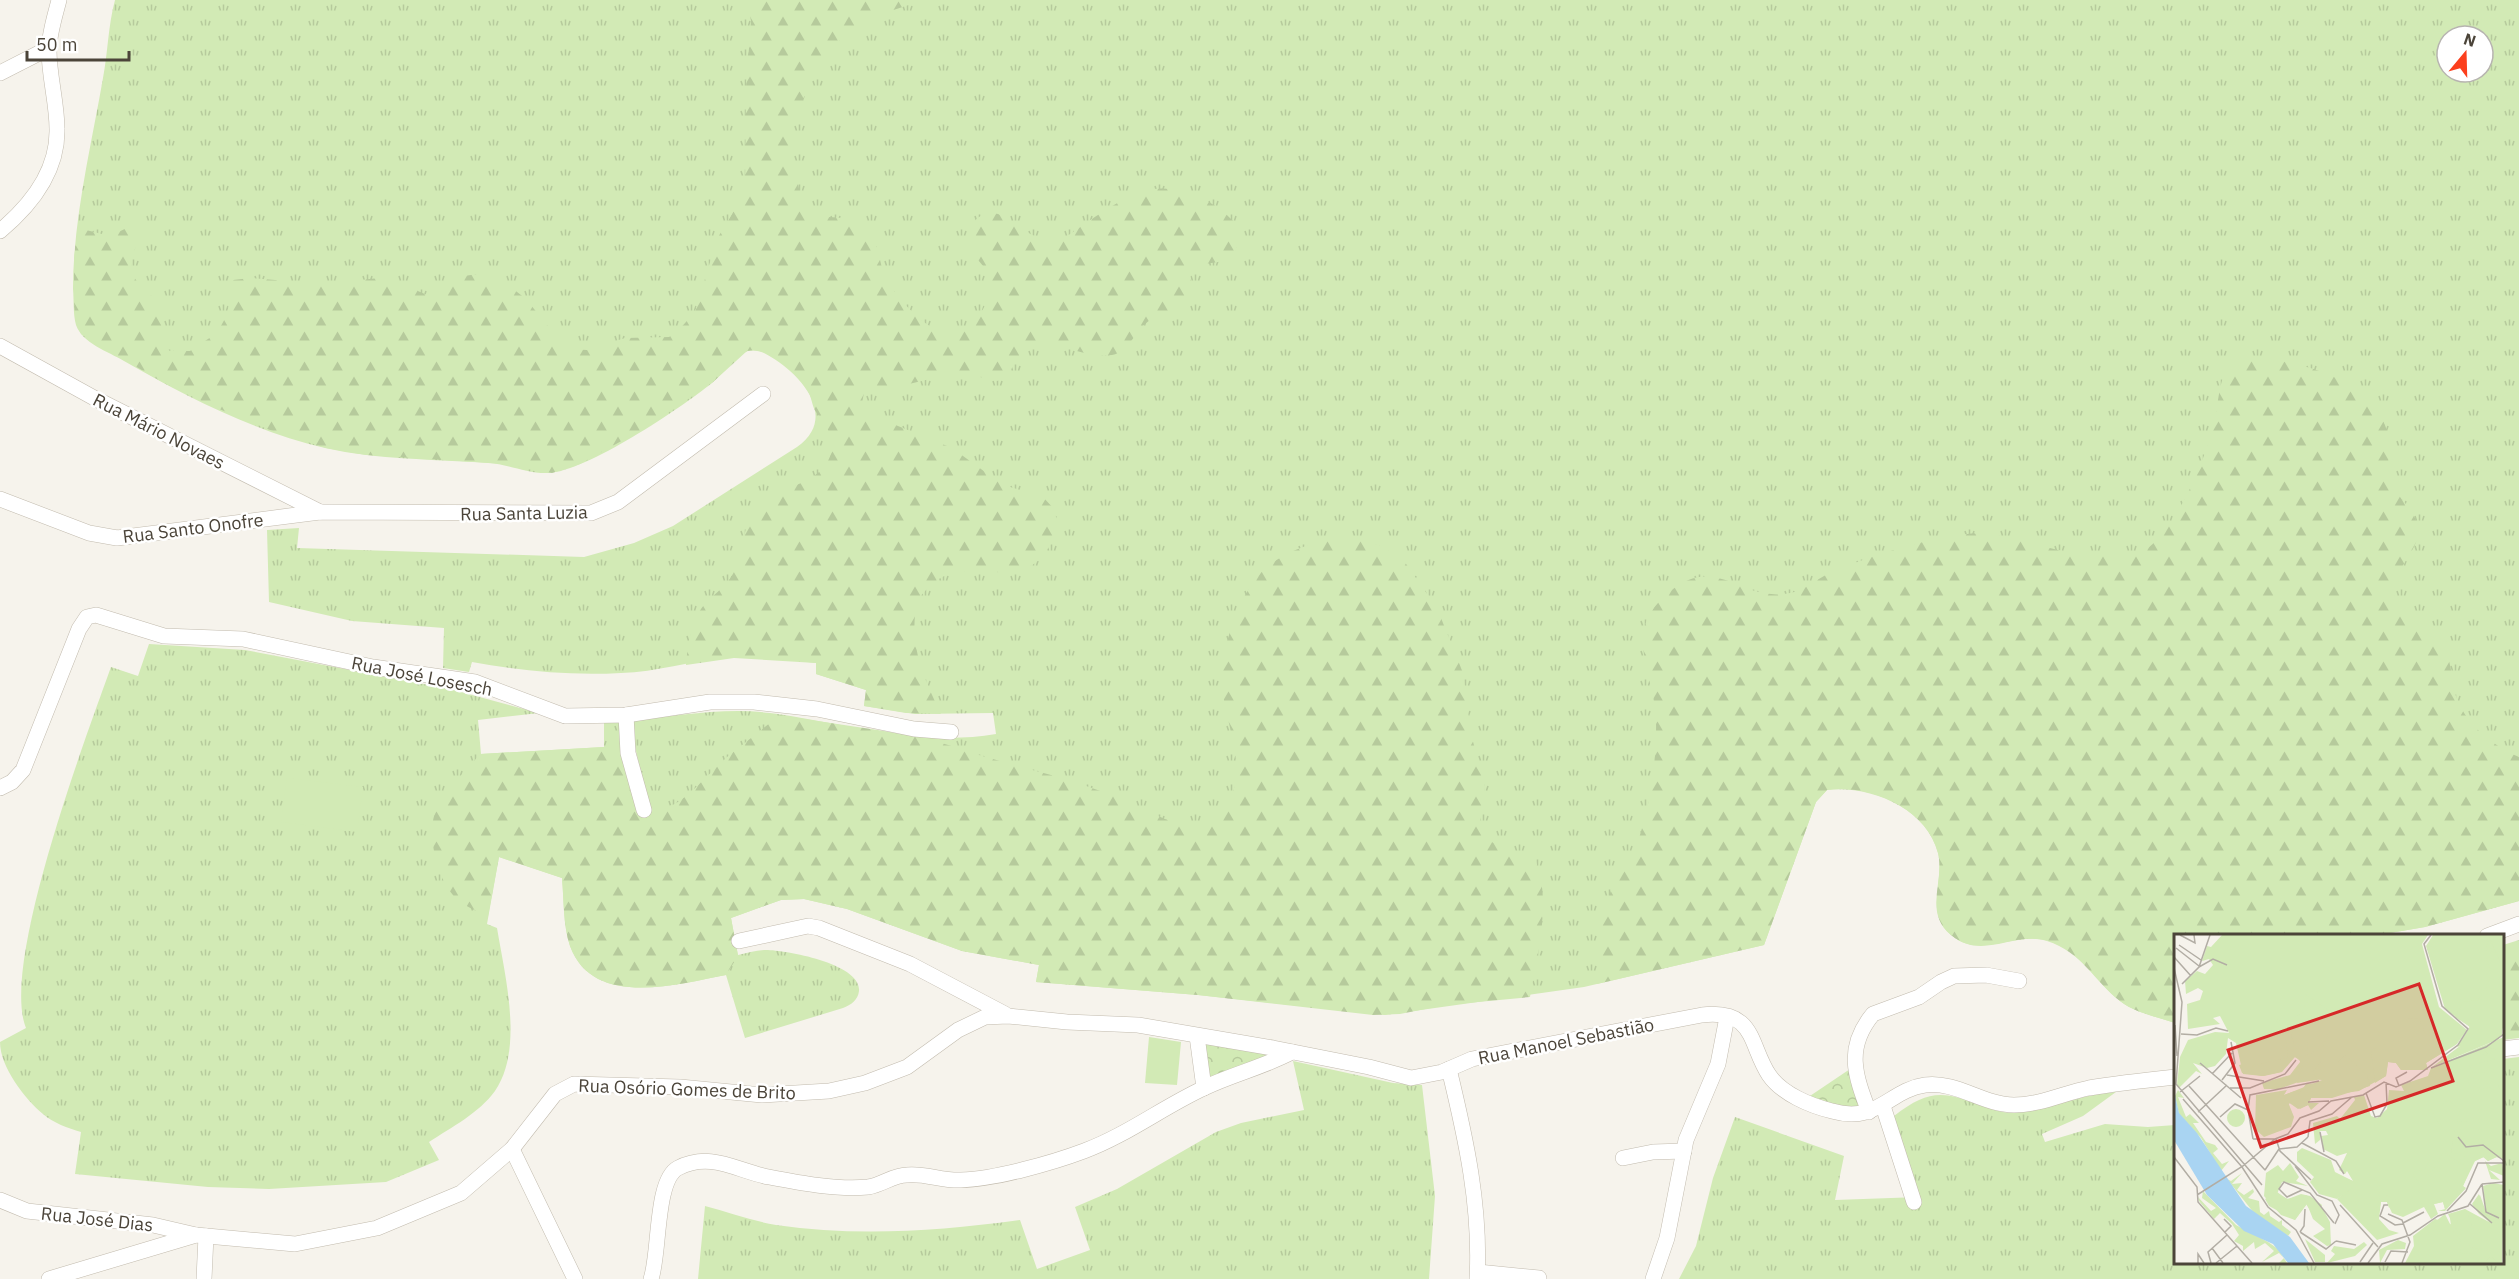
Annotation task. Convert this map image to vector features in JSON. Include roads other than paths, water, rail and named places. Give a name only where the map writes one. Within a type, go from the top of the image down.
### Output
[{"type":"street","points":[[0,231],[30,201],[45,177],[53,156],[57,127],[49,48],[58,0]]},
{"type":"street","points":[[0,73],[49,48]]},
{"type":"street","name":"Rua Mário Novaes","points":[[0,346],[96,399],[320,512]]},
{"type":"street","name":"Rua Santa Luzia","points":[[320,512],[575,515],[599,511],[618,502],[763,394]]},
{"type":"street","name":"Rua Santo Onofre","points":[[0,499],[89,533],[108,537],[134,537],[320,512]]},
{"type":"street","name":"Rua José Losesch","points":[[0,788],[15,780],[23,770],[79,629],[84,620],[91,615],[164,636],[243,639],[373,668],[475,682],[564,716],[626,715],[703,703],[754,702],[807,708],[905,727],[951,732]]},
{"type":"street","points":[[626,715],[628,753],[644,810]]},
{"type":"street","points":[[2492,934],[2519,924]]},
{"type":"street","points":[[739,941],[808,926],[819,928],[918,968],[1008,1016]]},
{"type":"street","points":[[1914,1202],[1876,1109],[1853,1064],[1858,1042],[1873,1014],[1919,997],[1954,976],[1986,975],[2019,981]]},
{"type":"street","name":"Rua Manoel Sebastião","points":[[1292,1052],[1370,1067],[1408,1078],[1426,1077],[1472,1059],[1702,1015],[1727,1017]]},
{"type":"street","name":"Rua Osório Gomes de Brito","points":[[49,1279],[201,1236],[295,1244],[377,1228],[461,1193],[512,1149],[555,1094],[573,1084],[680,1087],[762,1095],[829,1091],[865,1083],[908,1066],[970,1022],[985,1017],[1008,1016],[1067,1022],[1138,1025],[1292,1052]]},
{"type":"street","points":[[1653,1279],[1667,1238],[1684,1151],[1698,1108],[1718,1064],[1727,1017],[1748,1030],[1769,1075],[1790,1094],[1833,1112],[1856,1114],[1876,1109],[1922,1086],[1948,1086],[1996,1102],[2017,1105],[2087,1088],[2174,1077]]},
{"type":"street","points":[[1197,1036],[1204,1088]]},
{"type":"street","points":[[2504,1049],[2519,1047]]},
{"type":"street","points":[[651,1279],[659,1245],[665,1182],[670,1174],[685,1165],[706,1160],[718,1161],[767,1177],[847,1187],[878,1185],[903,1175],[939,1179],[970,1179],[1026,1167],[1083,1151],[1137,1127],[1204,1088],[1292,1052]]},
{"type":"street","points":[[1449,1069],[1470,1155],[1475,1199],[1478,1276],[1539,1278]]},
{"type":"street","points":[[512,1149],[575,1279]]},
{"type":"street","points":[[1623,1158],[1653,1152],[1684,1151]]},
{"type":"street","name":"Rua José Dias","points":[[0,1200],[27,1211],[153,1225],[201,1236]]},
{"type":"street","points":[[201,1236],[204,1279]]}]
